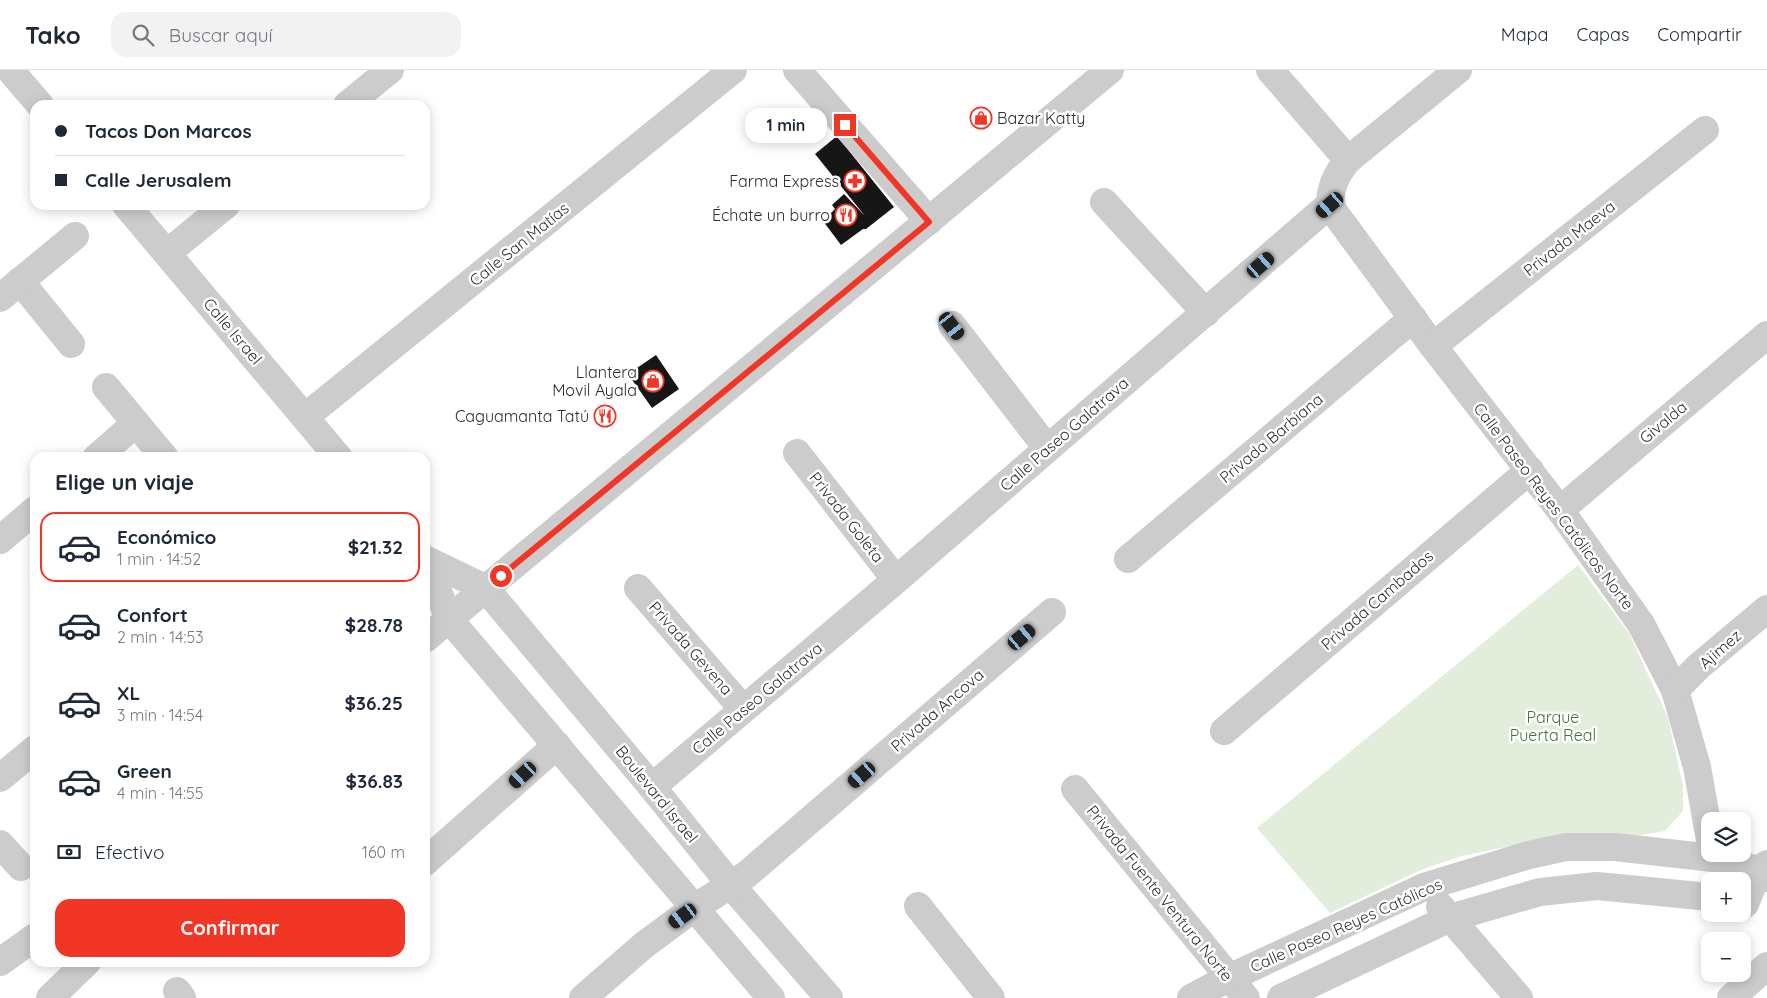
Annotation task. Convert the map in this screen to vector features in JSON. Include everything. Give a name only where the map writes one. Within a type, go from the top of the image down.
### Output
[{"type":"street","points":[[353,100],[390,70]]},
{"type":"street","name":"Calle San Matías","points":[[305,417],[732,70]]},
{"type":"street","points":[[797,70],[929,222]]},
{"type":"street","points":[[430,636],[1110,70]]},
{"type":"street","points":[[1270,70],[1348,160]]},
{"type":"street","points":[[1330,205],[1331,191],[1337,173],[1348,160],[1458,70]]},
{"type":"street","points":[[21,74],[37,100]]},
{"type":"street","name":"Privada Maeva","points":[[1434,346],[1705,130]]},
{"type":"street","points":[[1104,202],[1206,313]]},
{"type":"street","name":"Calle Paseo Reyes Católicos Norte","points":[[1330,205],[1434,346],[1560,510],[1641,624],[1675,690],[1697,767],[1711,872]]},
{"type":"street","name":"Calle Paseo Galatrava","points":[[652,787],[896,580],[1330,205]]},
{"type":"street","name":"Calle Israel","points":[[130,210],[334,452]]},
{"type":"street","points":[[167,253],[220,210]]},
{"type":"street","points":[[71,344],[10,289],[75,236]]},
{"type":"street","name":"Privada Barbiana","points":[[1128,559],[1413,318]]},
{"type":"street","points":[[952,326],[1047,448]]},
{"type":"street","name":"Givalda","points":[[1560,510],[1767,335]]},
{"type":"street","points":[[106,387],[160,452]]},
{"type":"street","points":[[103,452],[136,423]]},
{"type":"street","name":"Privada Goleta","points":[[797,453],[896,580]]},
{"type":"street","name":"Privada Cambados","points":[[1224,731],[1530,470]]},
{"type":"street","points":[[0,540],[30,514]]},
{"type":"street","points":[[430,562],[486,588]]},
{"type":"street","points":[[430,570],[449,619],[771,998]]},
{"type":"street","name":"Boulevard Israel","points":[[486,588],[652,787],[730,884],[829,998]]},
{"type":"street","name":"Privada Gevena","points":[[638,588],[743,709]]},
{"type":"street","name":"Ajimez","points":[[1675,690],[1699,666],[1767,609]]},
{"type":"street","name":"Privada Ancova","points":[[583,998],[644,945],[694,908],[746,875],[1052,612]]},
{"type":"street","points":[[430,858],[557,745]]},
{"type":"street","points":[[0,778],[30,753]]},
{"type":"street","name":"Privada Fuente Ventura Norte","points":[[1075,789],[1238,988]]},
{"type":"street","points":[[0,844],[22,867]]},
{"type":"street","name":"Calle Paseo Reyes Católicos","points":[[1191,998],[1238,988],[1424,887],[1529,855],[1566,847],[1615,847],[1704,872]]},
{"type":"street","points":[[1752,903],[1764,871]]},
{"type":"street","name":"Calle Paseo Reyes Católicos","points":[[1746,872],[1764,871]]},
{"type":"street","points":[[1281,998],[1450,918],[1540,892],[1701,875]]},
{"type":"street","points":[[1424,887],[1519,998]]},
{"type":"street","points":[[918,906],[990,998]]},
{"type":"street","points":[[0,962],[30,940]]},
{"type":"street","points":[[1731,998],[1767,966]]},
{"type":"street","points":[[50,998],[82,967]]},
{"type":"green space","name":"Parque Puerta Real","points":[[1578,565],[1629,633],[1668,718],[1683,786],[1683,811],[1665,831],[1635,836],[1563,835],[1462,856],[1423,869],[1330,913],[1257,828]]},
{"type":"building","name":"Farma Express","points":[[837,136],[894,207],[866,229],[863,229],[841,245],[823,221],[835,209],[832,205],[844,194],[865,216],[815,154]]},
{"type":"building","name":"Llantera Movil Ayala","points":[[656,355],[679,389],[652,408],[628,374]]},
{"type":"place","name":"Bazar Katty","points":[[981,118]]},
{"type":"place","name":"Farma Express","points":[[855,181]]},
{"type":"place","name":"Échate un burro","points":[[846,215]]},
{"type":"place","name":"Llantera Movil Ayala","points":[[653,381]]},
{"type":"place","name":"Caguamanta Tatú","points":[[605,416]]},
{"type":"route","points":[[501,576],[929,222],[845,125]]}]
